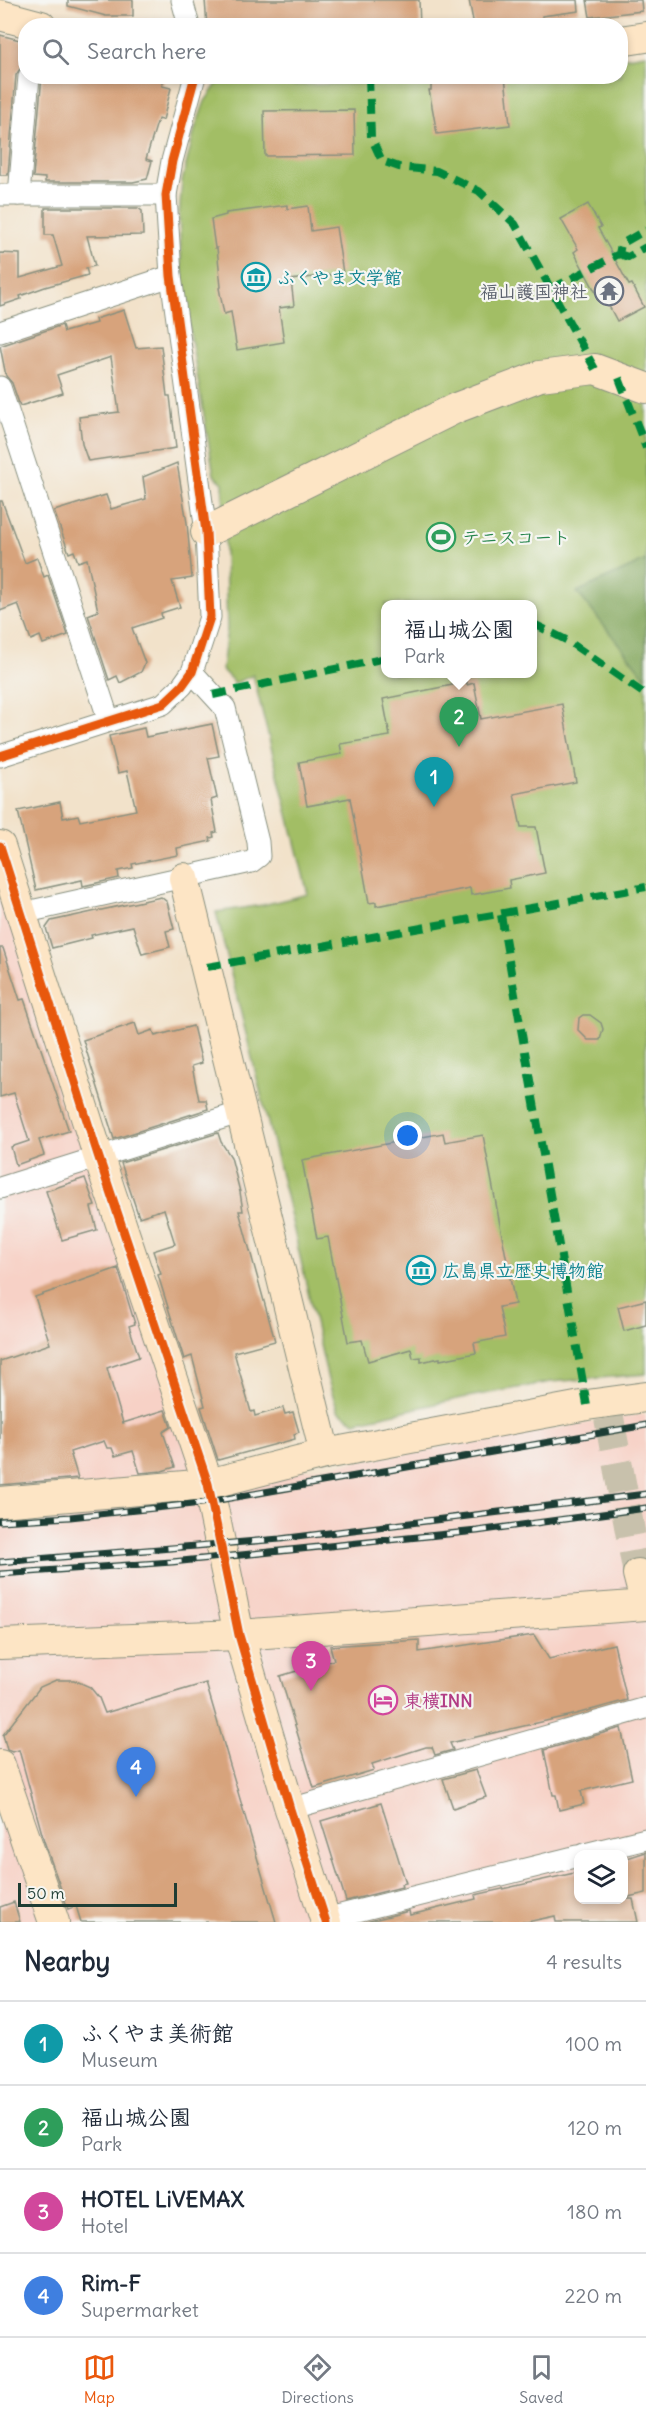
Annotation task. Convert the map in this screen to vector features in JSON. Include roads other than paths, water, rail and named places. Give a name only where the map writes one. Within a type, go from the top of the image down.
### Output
[{"type":"street","points":[[182,0],[187,18]]},
{"type":"street","points":[[0,15],[18,20]]},
{"type":"street","points":[[628,40],[646,37]]},
{"type":"street","points":[[28,84],[10,195],[166,195]]},
{"type":"street","points":[[0,756],[163,704],[182,686],[192,672],[210,617],[206,532],[171,276],[166,195],[172,161],[193,84]]},
{"type":"street","points":[[0,332],[171,276]]},
{"type":"street","points":[[206,532],[456,408],[540,376],[595,369],[646,388]]},
{"type":"street","points":[[0,387],[109,721]]},
{"type":"street","points":[[22,913],[251,862],[259,856],[258,842],[225,708],[192,672]]},
{"type":"street","points":[[0,846],[98,1155],[208,1484],[239,1635],[325,1921],[574,1857]]},
{"type":"street","points":[[184,878],[325,1454]]},
{"type":"street","points":[[0,1188],[98,1155],[242,1112]]},
{"type":"street","points":[[0,1502],[208,1484],[325,1454],[608,1410],[646,1397]]},
{"type":"street","points":[[0,1644],[239,1635],[646,1606],[638,1574]]},
{"type":"street","points":[[290,1809],[646,1708]]},
{"type":"street","points":[[0,1765],[54,1922]]},
{"type":"street","points":[[601,1850],[646,1839]]},
{"type":"tunnel","points":[[609,1418],[638,1574]]},
{"type":"railway","points":[[0,1521],[70,1517],[202,1503],[646,1425]]},
{"type":"railway","points":[[0,1562],[280,1539],[646,1494]]},
{"type":"railway","points":[[0,1574],[172,1562],[477,1531],[646,1508]]},
{"type":"place","name":"ふくやま文学館","points":[[256,277]]},
{"type":"place","name":"福山護国神社","points":[[609,291]]},
{"type":"place","name":"テニスコート","points":[[441,537]]},
{"type":"place","name":"福山城公園","points":[[459,747]]},
{"type":"place","name":"ふくやま美術館","points":[[434,807]]},
{"type":"place","name":"広島県立歴史博物館","points":[[421,1270]]},
{"type":"place","name":"HOTEL LiVEMAX","points":[[311,1691]]},
{"type":"place","name":"東横INN","points":[[383,1700]]},
{"type":"place","name":"Rim-F","points":[[136,1797]]}]
